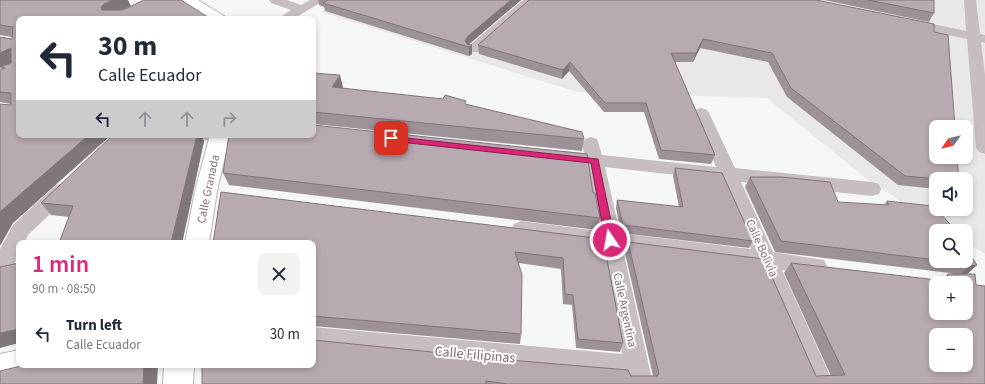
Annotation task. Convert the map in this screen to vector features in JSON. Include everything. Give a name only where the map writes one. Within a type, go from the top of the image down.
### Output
[{"type":"street","points":[[188,0],[214,16]]},
{"type":"street","points":[[275,0],[302,9]]},
{"type":"street","points":[[289,16],[319,0]]},
{"type":"street","points":[[474,49],[530,0]]},
{"type":"street","points":[[970,0],[979,38],[985,148]]},
{"type":"street","points":[[898,20],[979,38]]},
{"type":"street","name":"Calle Bolivia","points":[[701,113],[821,384]]},
{"type":"street","name":"Calle Granada","points":[[197,240],[213,192],[215,138]]},
{"type":"street","points":[[548,156],[593,152],[728,174],[872,189]]},
{"type":"street","name":"Calle Argentina","points":[[593,152],[638,376]]},
{"type":"street","points":[[0,271],[7,239],[20,230],[77,177]]},
{"type":"street","points":[[499,226],[836,269]]},
{"type":"street","name":"Calle Filipinas","points":[[316,338],[638,376]]},
{"type":"street","points":[[0,368],[16,365]]},
{"type":"street","points":[[178,384],[179,368]]},
{"type":"shaded area","points":[[344,0],[985,0],[985,254],[973,246],[973,224],[937,224],[868,180],[767,98],[577,92],[321,12]]},
{"type":"building","points":[[0,0],[113,0],[104,4],[101,7],[102,10],[123,10],[144,0],[181,0],[206,16],[16,16],[16,138],[86,138],[0,213],[0,104],[11,105],[11,93],[0,92],[0,70],[5,68],[0,67],[11,63],[11,48],[0,53],[0,37],[12,39],[13,27],[0,25]]},
{"type":"building","points":[[328,0],[511,0],[468,36],[465,41],[467,44],[472,45],[469,47],[323,3]]},
{"type":"building","points":[[529,0],[816,0],[934,24],[934,32],[948,35],[954,120],[929,120],[929,164],[958,164],[958,172],[929,172],[929,178],[905,176],[791,88],[772,53],[703,39],[696,53],[671,53],[715,155],[661,150],[646,103],[605,103],[570,62],[563,70],[478,45]]},
{"type":"building","points":[[868,0],[934,0],[934,13]]},
{"type":"building","points":[[316,73],[340,75],[332,87],[443,99],[445,95],[466,101],[465,104],[582,132],[584,139],[316,112]]},
{"type":"building","points":[[316,125],[587,154],[593,193],[595,193],[600,218],[223,173],[229,138],[316,138]]},
{"type":"building","points":[[110,138],[196,138],[172,240],[60,240],[73,206],[41,203]]},
{"type":"building","points":[[675,168],[722,173],[753,241],[623,225],[617,200],[683,207]]},
{"type":"building","points":[[750,177],[781,177],[830,182],[838,202],[889,205],[887,201],[929,206],[929,216],[942,216],[950,224],[929,224],[929,259],[781,241]]},
{"type":"building","points":[[221,192],[603,239],[623,343],[578,339],[573,295],[565,294],[563,258],[515,252],[522,275],[521,334],[316,316],[316,240],[213,240]]},
{"type":"building","points":[[628,242],[764,259],[816,376],[845,375],[791,263],[929,279],[929,320],[973,320],[973,276],[947,276],[948,274],[975,274],[976,285],[985,286],[985,384],[508,384],[486,381],[486,384],[202,384],[202,368],[316,368],[316,340],[628,370],[631,376],[657,376],[659,374]]},
{"type":"building","points":[[973,259],[977,265],[973,266]]},
{"type":"building","points":[[16,264],[16,330],[0,333],[0,267]]},
{"type":"building","points":[[16,367],[144,368],[143,384],[0,384],[0,371]]},
{"type":"route","points":[[391,138],[594,161],[610,240]]}]
